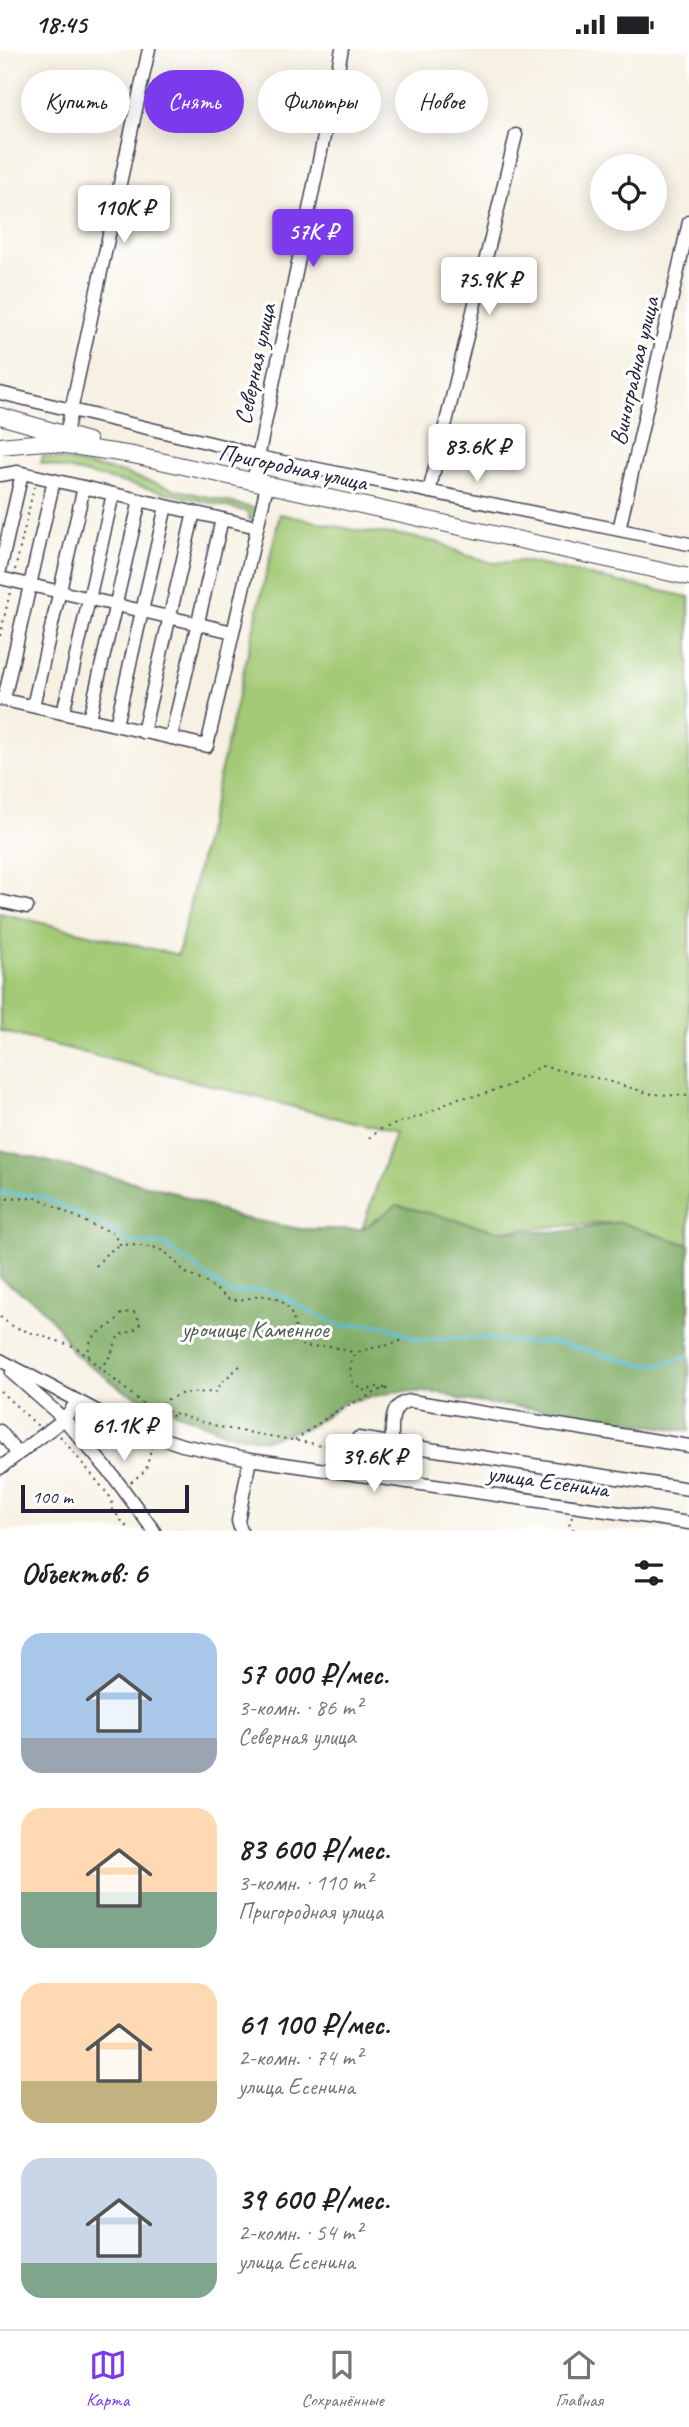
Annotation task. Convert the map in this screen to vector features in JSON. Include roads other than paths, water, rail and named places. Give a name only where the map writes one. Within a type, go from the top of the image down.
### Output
[{"type":"main road","name":"Пригородная улица","points":[[0,416],[66,433],[133,455]]},
{"type":"main road","name":"Пригородная улица","points":[[0,446],[45,442],[133,455],[689,577]]},
{"type":"street","points":[[66,433],[149,49]]},
{"type":"street","name":"Северная улица","points":[[171,738],[206,746],[257,527],[260,483],[258,457],[342,49]]},
{"type":"street","points":[[429,492],[516,135]]},
{"type":"street","name":"Виноградная улица","points":[[619,530],[689,222]]},
{"type":"street","name":"Пригородная улица","points":[[0,393],[227,447],[258,457],[689,544]]},
{"type":"street","points":[[0,475],[23,473],[257,527]]},
{"type":"street","points":[[0,570],[23,473]]},
{"type":"street","points":[[54,480],[2,699],[143,732],[171,738],[222,519]]},
{"type":"street","points":[[33,706],[84,487]]},
{"type":"street","points":[[63,713],[113,494]]},
{"type":"street","points":[[89,719],[140,500]]},
{"type":"street","points":[[116,725],[166,506]]},
{"type":"street","points":[[143,732],[194,512]]},
{"type":"street","points":[[6,579],[233,632]]},
{"type":"street","points":[[0,901],[27,907]]},
{"type":"street","name":"улица Есенина","points":[[0,1361],[125,1426],[182,1445],[250,1459],[689,1523]]},
{"type":"street","name":"улица Есенина","points":[[0,1361],[64,1419],[154,1531]]},
{"type":"street","points":[[392,1442],[394,1412],[401,1403],[411,1401],[689,1445]]},
{"type":"street","points":[[0,1468],[64,1419],[77,1402]]},
{"type":"street","points":[[0,1431],[18,1454]]},
{"type":"street","points":[[359,1438],[689,1489]]},
{"type":"street","points":[[241,1531],[238,1521],[250,1459]]},
{"type":"waterway","points":[[0,1193],[40,1196],[119,1233],[123,1241],[166,1246],[231,1294],[260,1290],[285,1297],[341,1326],[384,1326],[420,1340],[482,1338],[510,1342],[559,1343],[642,1365],[663,1364],[689,1356]]},
{"type":"park label","name":"урочище Каменное","points":[[255,1329]]}]
